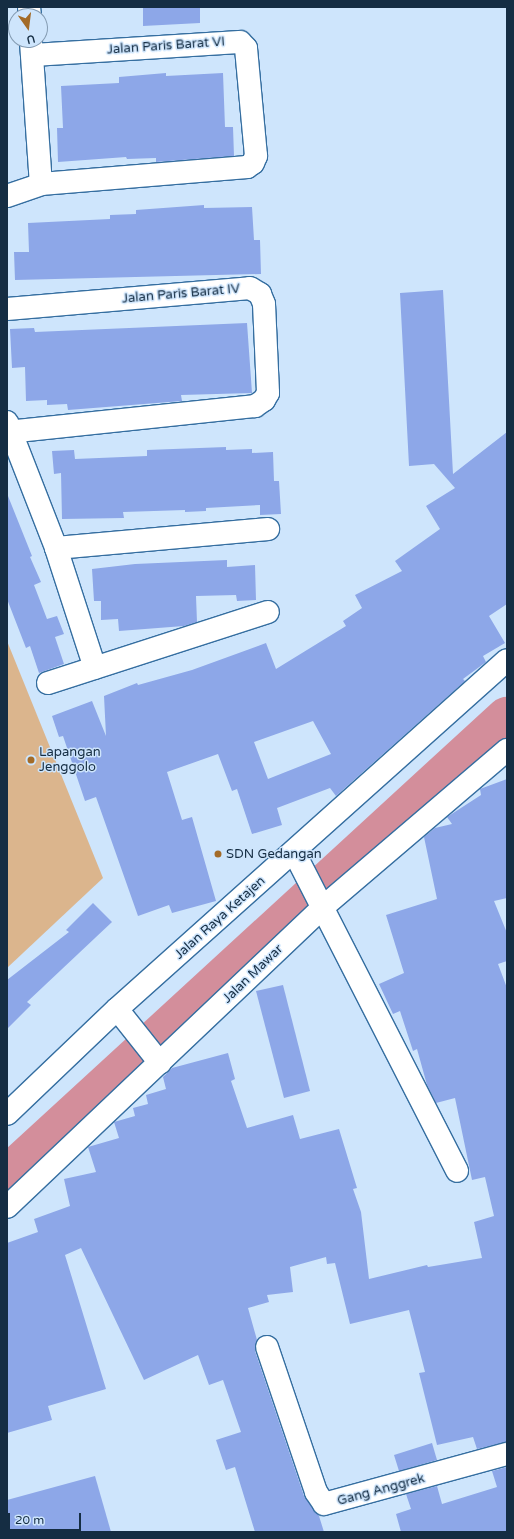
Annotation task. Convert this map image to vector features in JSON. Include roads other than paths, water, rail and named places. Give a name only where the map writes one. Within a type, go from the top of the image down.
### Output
[{"type":"street","name":"Jalan Paris Barat VI","points":[[41,184],[247,167],[253,163],[256,156],[246,48],[240,42],[48,48]]},
{"type":"street","points":[[7,196],[41,184],[32,48]]},
{"type":"street","name":"Jalan Paris Barat IV","points":[[7,309],[250,288],[260,294],[264,304],[268,393],[264,400],[255,406],[8,427]]},
{"type":"street","points":[[8,427],[56,548],[95,668]]},
{"type":"street","points":[[56,548],[268,529]]},
{"type":"street","points":[[48,683],[268,612]]},
{"type":"street","name":"Jalan Raya Ketajen","points":[[7,1114],[296,857],[507,660]]},
{"type":"street","name":"Jalan Mawar","points":[[7,1207],[156,1059],[320,901],[507,750]]},
{"type":"street","points":[[296,857],[320,901],[457,1171]]},
{"type":"street","points":[[121,1014],[156,1059]]},
{"type":"street","name":"Gang Anggrek","points":[[267,1347],[316,1492],[324,1504],[507,1454]]},
{"type":"waterway","points":[[7,1178],[507,719]]},
{"type":"place","name":"Lapangan Jenggolo","points":[[31,760]]},
{"type":"place","name":"SDN Gedangan","points":[[218,854]]}]
